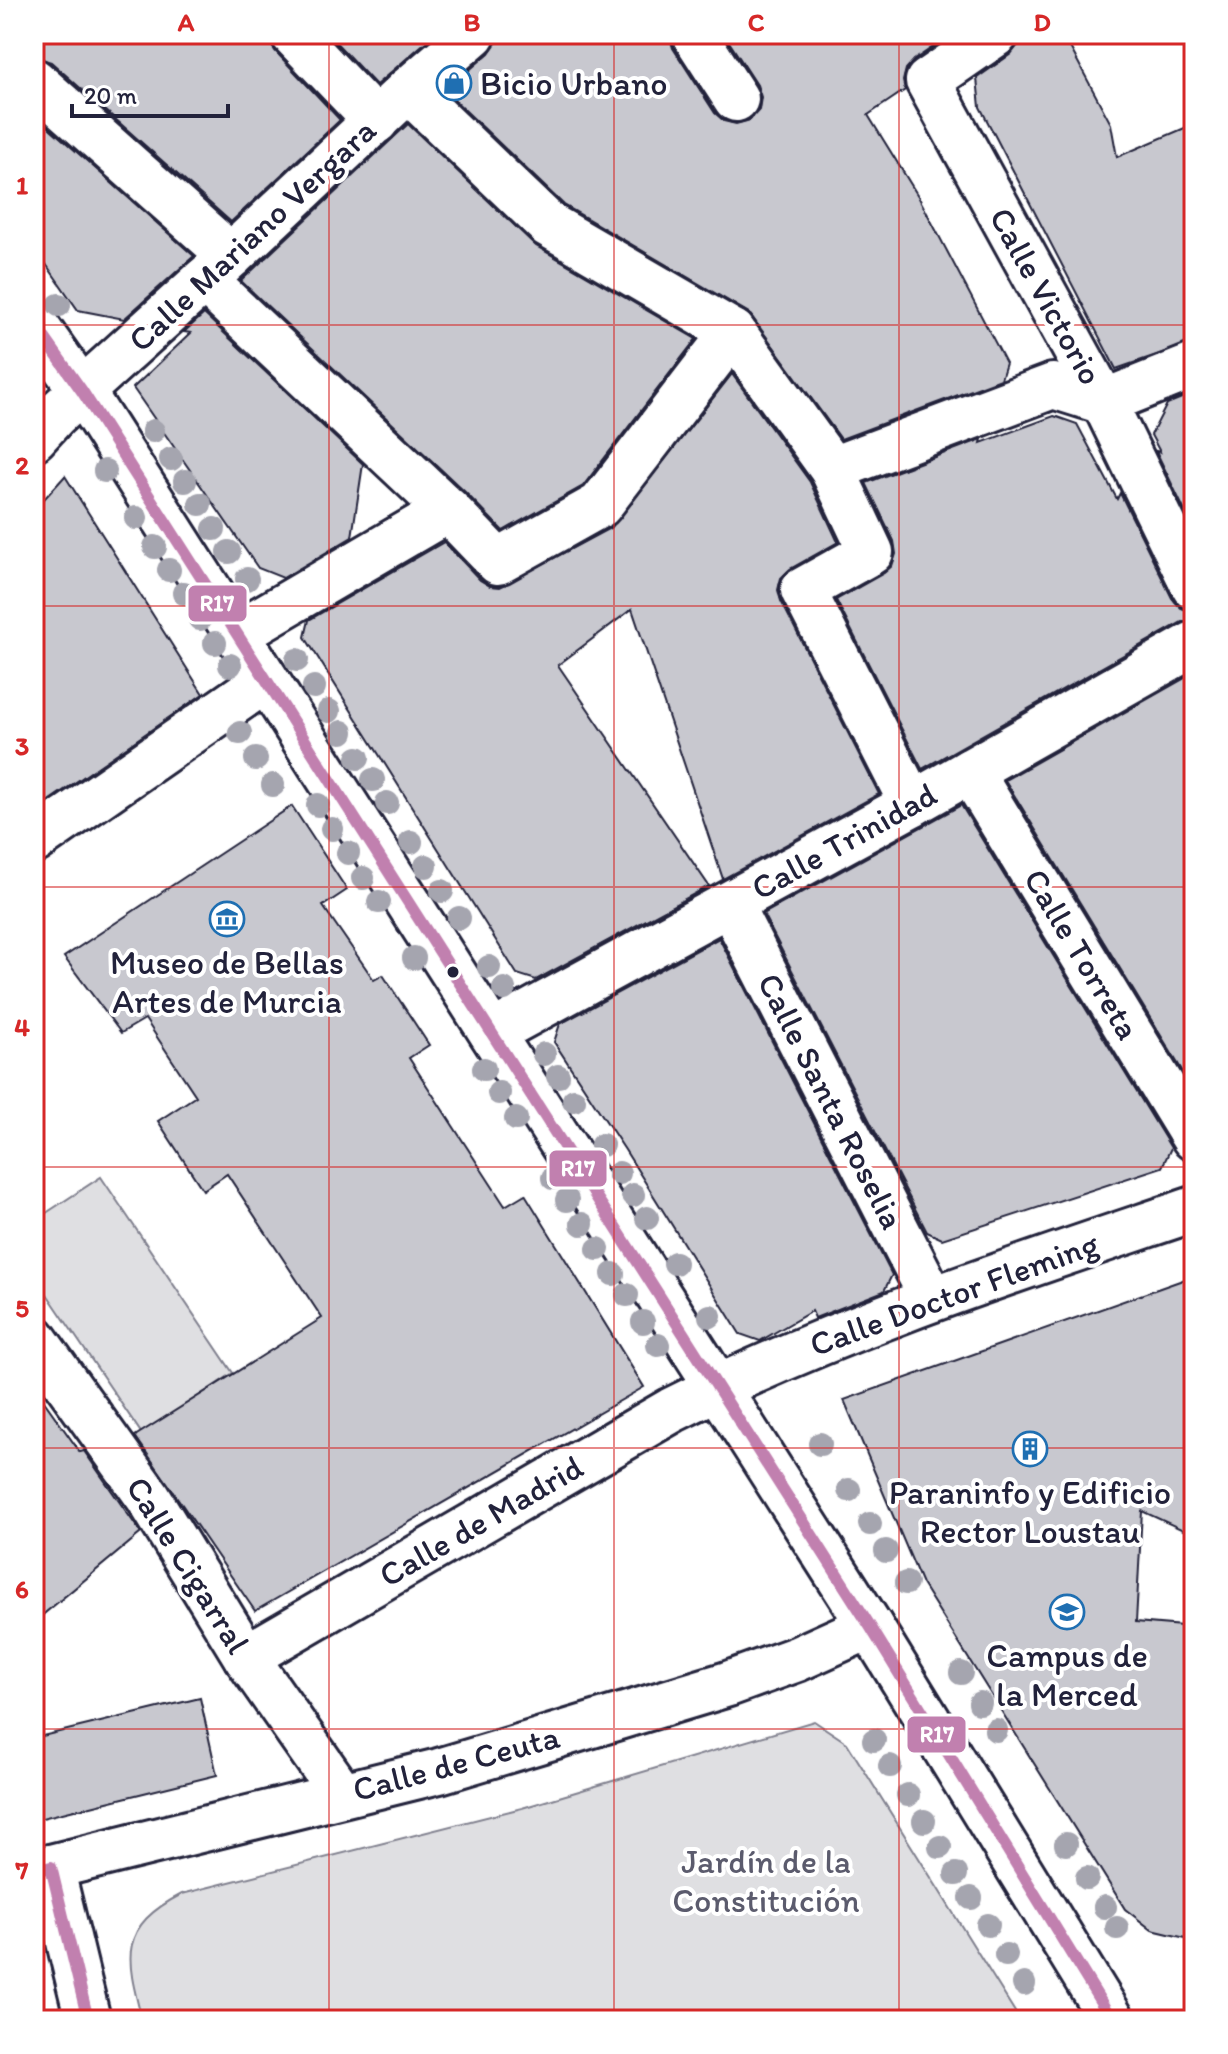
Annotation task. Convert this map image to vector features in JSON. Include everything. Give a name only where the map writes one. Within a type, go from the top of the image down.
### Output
[{"type":"street","points":[[293,34],[376,121]]},
{"type":"street","name":"Calle Mariano Vergara","points":[[34,438],[408,90],[473,34]]},
{"type":"street","points":[[694,34],[736,99]]},
{"type":"street","name":"Calle Victorio","points":[[996,34],[928,81],[1104,402],[1194,587]]},
{"type":"street","points":[[34,81],[217,268],[371,440],[448,510],[498,562],[600,505],[733,332]]},
{"type":"street","points":[[408,90],[549,225],[733,332],[832,469],[871,552],[803,590],[912,804]]},
{"type":"street","points":[[34,323],[82,391],[870,1626],[1112,2020]]},
{"type":"street","points":[[832,469],[1053,386],[1104,402],[1194,366]]},
{"type":"street","points":[[236,634],[448,510]]},
{"type":"street","name":"Calle Trinidad","points":[[492,1033],[912,804],[1194,644]]},
{"type":"street","points":[[34,841],[266,680]]},
{"type":"street","name":"Calle Torreta","points":[[970,771],[1194,1138]]},
{"type":"street","name":"Calle Santa Roselia","points":[[730,904],[932,1298]]},
{"type":"street","name":"Calle Doctor Fleming","points":[[718,1387],[776,1359],[932,1298],[1194,1209]]},
{"type":"street","name":"Calle Cigarral","points":[[34,1338],[148,1497],[246,1657],[342,1794]]},
{"type":"street","name":"Calle de Madrid","points":[[246,1657],[672,1410],[718,1387]]},
{"type":"street","name":"Calle de Ceuta","points":[[43,1869],[439,1771],[728,1684],[797,1659],[870,1626]]},
{"type":"street","points":[[43,1869],[88,2020]]},
{"type":"green space","points":[[101,1177],[233,1373],[142,1434],[34,1275],[34,1221]]},
{"type":"green space","name":"Jardín de la Constitución","points":[[814,1721],[847,1743],[1020,2020],[142,2020],[132,1979],[132,1946],[146,1919],[182,1894],[522,1808]]},
{"type":"building","points":[[50,34],[269,34],[275,51],[340,120],[231,222],[51,62],[34,57],[34,49]]},
{"type":"building","points":[[328,34],[435,34],[376,85]]},
{"type":"building","points":[[497,34],[669,34],[673,48],[715,113],[724,121],[736,124],[750,120],[759,110],[761,97],[757,85],[724,34],[952,34],[906,69],[903,81],[905,90],[868,115],[918,196],[1006,363],[1001,379],[841,439],[749,313],[564,205],[445,91],[489,53],[496,43]]},
{"type":"building","points":[[1021,34],[1063,34],[1111,124],[1117,157],[1194,124],[1194,342],[1116,369],[980,107],[977,78],[1011,54]]},
{"type":"building","points":[[34,114],[194,256],[124,319],[78,310],[34,247]]},
{"type":"building","points":[[408,124],[536,246],[696,339],[583,486],[503,531],[241,281]]},
{"type":"building","points":[[204,314],[363,464],[352,537],[283,578],[258,568],[133,388],[191,333],[184,332]]},
{"type":"building","points":[[732,374],[810,482],[838,542],[790,569],[781,578],[778,590],[879,794],[723,879],[632,609],[558,665],[709,886],[536,980],[517,974],[305,637],[309,620],[444,542],[480,580],[500,587],[612,527]]},
{"type":"building","points":[[1194,393],[1194,530],[1151,435],[1167,404]]},
{"type":"building","points":[[1054,416],[1077,424],[1117,499],[1120,493],[1172,598],[1181,608],[1194,612],[1194,619],[1182,622],[922,769],[836,600],[884,573],[892,566],[896,554],[894,541],[866,483],[982,439],[981,443]]},
{"type":"building","points":[[65,476],[203,694],[34,811],[34,510]]},
{"type":"building","points":[[1194,673],[1194,1090],[1005,780]]},
{"type":"building","points":[[961,805],[1171,1148],[1162,1167],[942,1239],[927,1232],[763,914]]},
{"type":"building","points":[[292,806],[347,890],[323,906],[374,980],[383,975],[429,1045],[409,1058],[505,1206],[525,1194],[644,1387],[255,1611],[135,1436],[322,1318],[227,1174],[203,1190],[158,1121],[196,1096],[145,1019],[121,1033],[64,957]]},
{"type":"building","points":[[719,938],[892,1275],[884,1291],[815,1318],[812,1311],[760,1341],[740,1334],[554,1042],[560,1024]]},
{"type":"building","name":"Campus de la Merced","points":[[1194,1276],[1194,1535],[1142,1511],[1136,1622],[1194,1627],[1194,1940],[1152,1930],[1125,1909],[922,1584],[844,1400]]},
{"type":"building","points":[[34,1387],[80,1452],[84,1451],[141,1533],[34,1622]]},
{"type":"building","points":[[200,1698],[217,1775],[34,1820],[34,1738]]},
{"type":"transit line","name":"R17","points":[[34,323],[82,391],[870,1626],[1112,2020]]},
{"type":"transit line","name":"R17","points":[[34,1871],[51,1867],[88,2020]]},
{"type":"place","name":"Bicio Urbano","points":[[454,83]]},
{"type":"place","name":"Museo de Bellas Artes de Murcia","points":[[227,919]]},
{"type":"place","name":"Paraninfo y Edificio Rector Loustau","points":[[1030,1449]]},
{"type":"place","name":"Campus de la Merced","points":[[1067,1612]]}]
